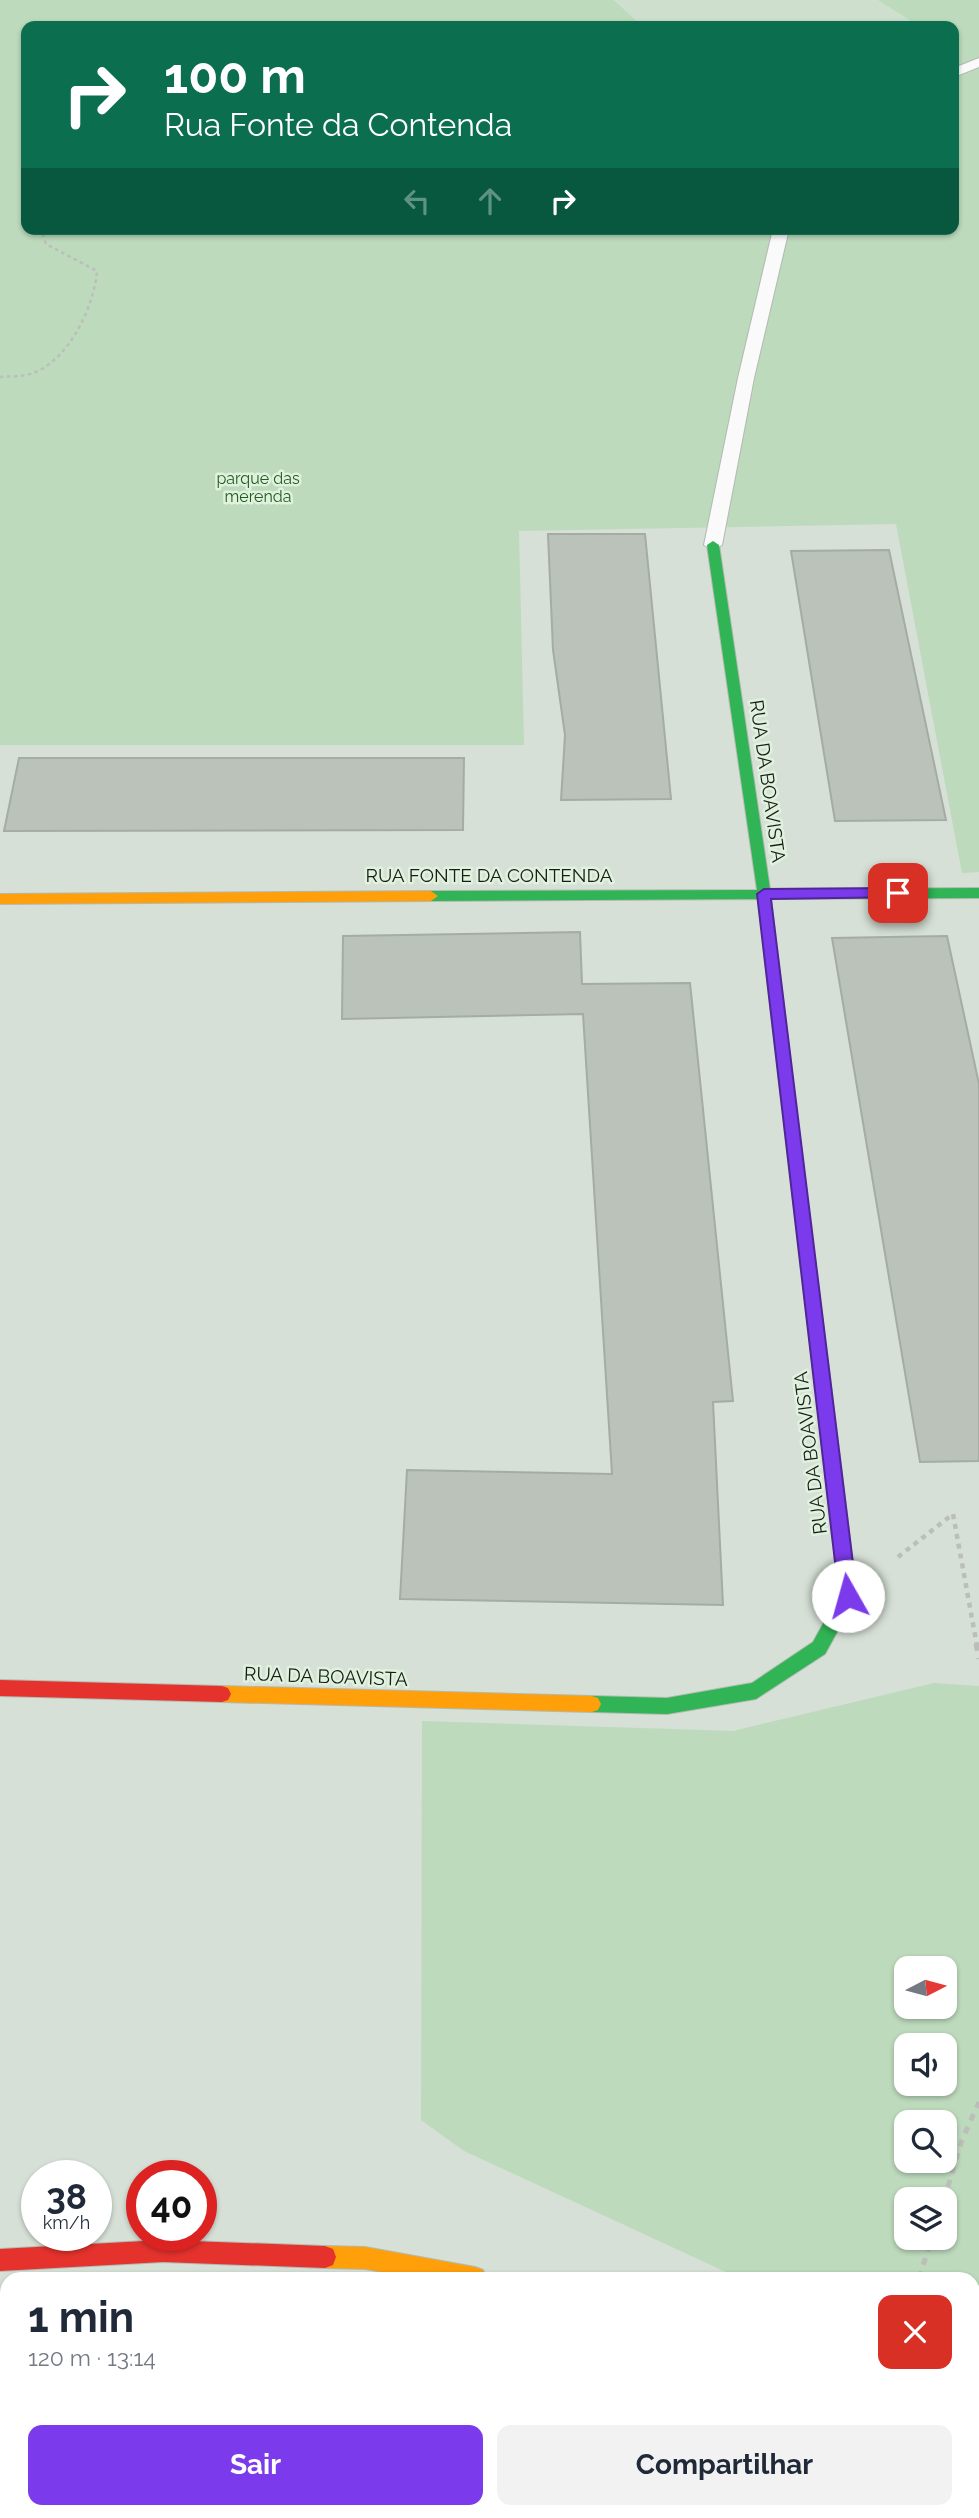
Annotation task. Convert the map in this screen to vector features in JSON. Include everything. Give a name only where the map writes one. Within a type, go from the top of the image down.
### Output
[{"type":"street","name":"RUA DA BOAVISTA","points":[[0,1688],[667,1706],[756,1691],[819,1648],[848,1596],[764,894],[713,545]]},
{"type":"street","name":"RUA FONTE DA CONTENDA","points":[[0,899],[979,893]]},
{"type":"street","points":[[0,2260],[163,2251],[365,2258],[442,2272]]},
{"type":"lane","points":[[959,71],[979,62]]},
{"type":"lane","points":[[713,545],[746,379],[780,235]]},
{"type":"path","points":[[0,377],[37,371],[51,362],[67,346],[98,284],[97,271],[46,244],[43,235]]},
{"type":"path","points":[[848,1596],[953,1514],[979,1658]]},
{"type":"path","points":[[948,2187],[962,2140],[979,2102]]},
{"type":"path","points":[[921,2272],[928,2250]]},
{"type":"shaded area","points":[[615,0],[878,0],[911,21],[637,21]]},
{"type":"green space","name":"parque das merenda","points":[[0,0],[614,0],[637,21],[21,21],[21,235],[959,235],[959,21],[911,21],[878,0],[979,0],[979,872],[962,873],[896,524],[519,531],[524,745],[0,745]]},
{"type":"green space","points":[[934,1683],[979,1686],[979,2272],[726,2272],[464,2151],[421,2120],[422,1721],[733,1731]]},
{"type":"building","points":[[548,534],[645,534],[671,799],[561,800],[565,735],[553,650]]},
{"type":"building","points":[[889,550],[946,820],[835,821],[791,551]]},
{"type":"building","points":[[19,758],[464,758],[463,830],[4,831]]},
{"type":"building","points":[[580,932],[582,984],[690,983],[733,1401],[713,1402],[723,1605],[400,1599],[407,1470],[612,1474],[583,1014],[342,1019],[343,936]]},
{"type":"building","points":[[947,936],[979,1084],[979,1461],[920,1462],[832,938]]},
{"type":"traffic: fast","points":[[713,545],[764,894],[789,1106]]},
{"type":"traffic: fast","points":[[431,896],[979,893]]},
{"type":"traffic: fast","points":[[592,1704],[667,1706],[756,1691],[819,1648],[848,1596],[823,1387]]},
{"type":"traffic: slow","points":[[0,899],[431,896]]},
{"type":"traffic: slow","points":[[222,1694],[592,1704]]},
{"type":"traffic: slow","points":[[325,2257],[365,2258],[442,2272]]},
{"type":"traffic: jam","points":[[789,1106],[823,1387]]},
{"type":"traffic: jam","points":[[0,1688],[222,1694]]},
{"type":"traffic: jam","points":[[0,2260],[163,2251],[325,2257]]},
{"type":"route","points":[[848,1596],[764,894],[898,893]]}]
